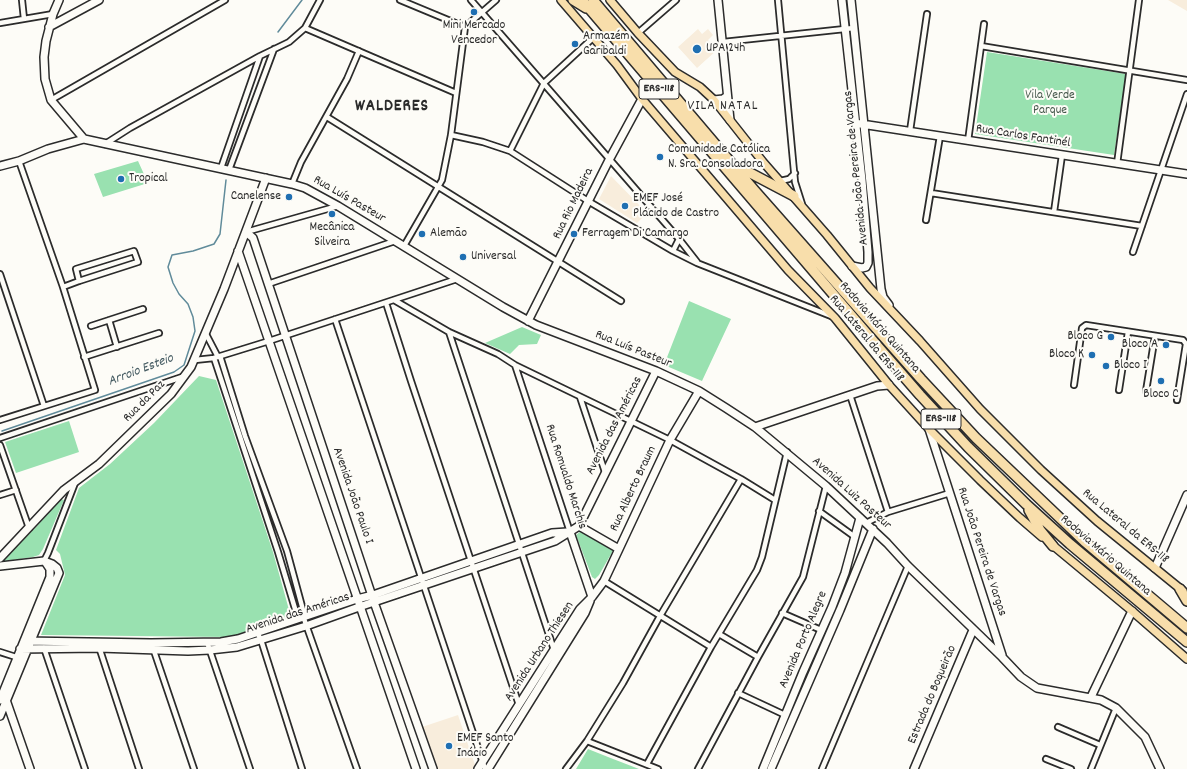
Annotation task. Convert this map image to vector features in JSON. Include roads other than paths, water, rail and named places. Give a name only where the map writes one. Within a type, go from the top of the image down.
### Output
[{"type":"highway","points":[[573,0],[593,12]]},
{"type":"highway","name":"Rodovia Mário Quintana","points":[[582,0],[920,395],[968,447],[1026,504],[1075,548],[1187,642]]},
{"type":"highway","name":"Rodovia Mário Quintana","points":[[593,0],[733,164],[921,379],[985,447],[1084,541],[1187,628]]},
{"type":"highway","points":[[597,0],[608,19]]},
{"type":"highway","points":[[733,164],[794,196]]},
{"type":"highway","points":[[1026,504],[1040,530],[1053,546]]},
{"type":"highway","points":[[1183,592],[1187,601]]},
{"type":"main road","name":"Rua Lateral da ERS-118","points":[[561,0],[617,65],[642,99],[788,270],[835,318],[881,376],[929,429],[1020,518],[1187,659]]},
{"type":"main road","name":"Rua Lateral da ERS-118","points":[[610,0],[638,33],[675,72],[700,87],[714,100],[763,162],[794,196],[888,309],[905,325],[980,409],[1041,470],[1097,521],[1183,592]]},
{"type":"street","points":[[22,0],[24,19]]},
{"type":"street","points":[[0,166],[19,161],[35,153],[84,138],[51,100],[46,86],[44,64],[46,41],[53,14],[59,0]]},
{"type":"street","points":[[49,27],[99,0]]},
{"type":"street","points":[[51,100],[225,0]]},
{"type":"street","points":[[105,144],[130,128],[260,56],[289,42],[305,28],[320,0]]},
{"type":"street","points":[[400,0],[464,27]]},
{"type":"street","points":[[471,0],[679,239],[697,263]]},
{"type":"street","points":[[404,246],[442,180],[450,135],[464,27],[496,0]]},
{"type":"street","points":[[638,33],[676,0]]},
{"type":"street","points":[[718,0],[730,120]]},
{"type":"street","points":[[778,0],[797,190],[803,207]]},
{"type":"street","name":"Avenida João Pereira de Vargas","points":[[842,0],[862,180],[868,252],[867,266]]},
{"type":"street","name":"Avenida João Pereira de Vargas","points":[[851,0],[881,289],[883,297],[905,325]]},
{"type":"street","points":[[1117,164],[1140,0]]},
{"type":"street","points":[[0,23],[53,14]]},
{"type":"street","points":[[910,132],[927,14]]},
{"type":"street","points":[[968,141],[984,24]]},
{"type":"street","points":[[305,28],[456,93]]},
{"type":"street","points":[[722,42],[854,28]]},
{"type":"street","points":[[510,151],[544,83],[594,37]]},
{"type":"street","points":[[981,46],[1187,80]]},
{"type":"street","points":[[229,170],[274,49]]},
{"type":"street","points":[[292,184],[301,162],[347,79],[359,51]]},
{"type":"street","points":[[221,168],[260,56]]},
{"type":"street","points":[[1132,252],[1187,94]]},
{"type":"street","points":[[714,100],[722,99],[727,96]]},
{"type":"street","name":"Rua Rio Madeira","points":[[528,321],[609,160],[642,99]]},
{"type":"street","points":[[243,108],[251,111]]},
{"type":"street","points":[[327,117],[621,301]]},
{"type":"street","name":"Rua Carlos Fantinél","points":[[855,123],[1187,174]]},
{"type":"street","points":[[450,135],[483,142],[510,151],[588,201],[673,251],[697,263],[835,318]]},
{"type":"street","points":[[926,220],[940,136]]},
{"type":"street","name":"Rua Luís Pasteur","points":[[84,138],[105,144],[292,184],[316,194],[338,206],[528,321],[656,371],[699,391]]},
{"type":"street","points":[[1054,212],[1062,156]]},
{"type":"street","points":[[0,420],[95,390],[63,287],[19,161]]},
{"type":"street","points":[[780,181],[789,179],[795,173]]},
{"type":"street","name":"Rua da Paz","points":[[0,558],[29,529],[64,490],[75,480],[105,459],[171,394],[185,376],[195,360],[206,334],[266,178]]},
{"type":"street","points":[[862,180],[870,180]]},
{"type":"street","points":[[931,193],[1142,226]]},
{"type":"street","points":[[246,232],[338,206]]},
{"type":"street","name":"Avenida João Paulo I","points":[[246,232],[253,238],[433,769]]},
{"type":"street","points":[[673,251],[679,239]]},
{"type":"street","points":[[268,284],[396,241]]},
{"type":"street","points":[[63,287],[138,262],[134,251],[76,269],[79,281]]},
{"type":"street","points":[[238,251],[416,769]]},
{"type":"street","points":[[852,266],[863,268],[867,266],[872,270],[879,267]]},
{"type":"street","points":[[0,274],[44,406]]},
{"type":"street","points":[[195,360],[217,357],[269,341],[457,279]]},
{"type":"street","points":[[394,300],[449,332],[498,354],[515,365],[670,440],[741,479],[775,500]]},
{"type":"street","points":[[812,309],[820,302]]},
{"type":"street","points":[[386,303],[519,705]]},
{"type":"street","points":[[92,326],[143,309]]},
{"type":"street","points":[[335,319],[485,767]]},
{"type":"street","points":[[109,320],[117,346]]},
{"type":"street","points":[[1074,385],[1082,328],[1086,326],[1183,340],[1186,344],[1185,368],[1177,400]]},
{"type":"street","points":[[449,332],[557,659]]},
{"type":"street","points":[[1119,390],[1128,332]]},
{"type":"street","points":[[84,357],[159,333]]},
{"type":"street","points":[[206,334],[217,357],[286,551],[303,610],[302,616],[357,769]]},
{"type":"street","points":[[1146,391],[1155,336]]},
{"type":"street","points":[[217,357],[296,612],[302,616]]},
{"type":"street","name":"Rua Romualdo Marchis","points":[[515,365],[592,597]]},
{"type":"street","name":"Avenida das Américas","points":[[25,645],[44,648],[151,643],[221,642],[238,639],[302,616],[357,599],[374,598],[424,586],[555,541],[579,526],[656,371]]},
{"type":"street","points":[[0,438],[185,376]]},
{"type":"street","points":[[877,386],[881,376]]},
{"type":"street","points":[[755,427],[877,386],[889,385]]},
{"type":"street","name":"Avenida Luiz Pasteur","points":[[699,391],[755,427],[787,452],[826,486],[863,520],[973,630]]},
{"type":"street","name":"Rua Alberto Braum","points":[[592,597],[604,582],[670,440],[699,391]]},
{"type":"street","points":[[850,395],[888,512]]},
{"type":"street","points":[[580,397],[605,472]]},
{"type":"street","name":"Rua João Pereira de Vargas","points":[[929,429],[1002,657]]},
{"type":"street","points":[[0,445],[29,529]]},
{"type":"street","points":[[937,454],[949,448]]},
{"type":"street","points":[[647,764],[711,647],[757,570],[762,557],[787,452]]},
{"type":"street","points":[[566,769],[587,741],[623,683],[660,616],[741,479]]},
{"type":"street","points":[[45,562],[75,480]]},
{"type":"street","points":[[698,769],[738,693],[803,577],[826,486]]},
{"type":"street","points":[[0,495],[16,490]]},
{"type":"street","points":[[863,520],[950,493]]},
{"type":"street","points":[[1155,568],[1187,495]]},
{"type":"street","points":[[819,511],[855,537]]},
{"type":"street","name":"Avenida Porto Alegre","points":[[771,769],[785,714],[832,607],[845,573],[855,537],[863,520]]},
{"type":"street","points":[[579,526],[619,548]]},
{"type":"street","name":"Avenida Porto Alegre","points":[[764,769],[812,674],[840,610],[872,529]]},
{"type":"street","name":"Avenida das Américas","points":[[25,645],[98,645],[154,650],[210,650],[237,647],[306,626],[360,607],[374,598],[470,560],[552,533],[570,532]]},
{"type":"street","points":[[0,566],[45,562],[50,563],[57,568],[59,573],[25,645],[3,699],[0,716]]},
{"type":"street","points":[[822,769],[908,566]]},
{"type":"street","points":[[604,582],[711,647]]},
{"type":"street","name":"Avenida Urbano Thiesen","points":[[485,767],[519,705],[580,609],[592,597]]},
{"type":"street","name":"Avenida Urbano Thiesen","points":[[478,769],[485,767],[557,659],[585,613],[592,597]]},
{"type":"street","points":[[832,607],[840,610]]},
{"type":"street","points":[[1091,697],[1132,611]]},
{"type":"street","points":[[782,613],[821,630]]},
{"type":"street","points":[[973,630],[1002,657],[1017,674],[1037,688],[1091,697],[1101,700],[1116,708],[1145,737],[1160,769]]},
{"type":"street","name":"Estrada do Boqueirão","points":[[914,769],[973,630]]},
{"type":"street","points":[[257,632],[261,640],[302,769]]},
{"type":"street","points":[[719,634],[758,657]]},
{"type":"street","points":[[207,642],[250,769]]},
{"type":"street","points":[[151,643],[194,769]]},
{"type":"street","points":[[98,645],[139,769]]},
{"type":"street","points":[[44,648],[85,769]]},
{"type":"street","points":[[0,652],[20,658]]},
{"type":"street","points":[[803,672],[812,674]]},
{"type":"street","points":[[738,693],[785,714]]},
{"type":"street","points":[[3,699],[30,769]]},
{"type":"street","points":[[1091,769],[1116,708]]},
{"type":"street","points":[[1058,728],[1100,745]]},
{"type":"street","points":[[587,741],[658,769]]},
{"type":"street","points":[[1046,759],[1071,769]]},
{"type":"waterway","points":[[278,32],[302,0]]},
{"type":"waterway","name":"Arroio Esteio","points":[[2,431],[174,372],[184,365],[195,331],[193,317],[188,304],[179,294],[173,283],[168,267],[172,255],[193,251],[214,244],[220,234],[226,180]]},
{"type":"place","name":"Mini Mercado Vencedor","points":[[474,12]]},
{"type":"place","name":"Armazém Garibaldi","points":[[575,44]]},
{"type":"place","name":"UPA 24h","points":[[697,49]]},
{"type":"place","name":"Comunidade Católica N. Sra. Consoladora","points":[[660,157]]},
{"type":"place","name":"Tropical","points":[[121,179]]},
{"type":"place","name":"Canelense","points":[[289,197]]},
{"type":"place","name":"EMEF José Plácido de Castro","points":[[625,206]]},
{"type":"place","name":"Mecânica Silveira","points":[[332,214]]},
{"type":"place","name":"Alemão","points":[[422,234]]},
{"type":"place","name":"Ferragem Di Camargo","points":[[574,234]]},
{"type":"place","name":"Universal","points":[[463,257]]},
{"type":"place","name":"Bloco G","points":[[1111,337]]},
{"type":"place","name":"Bloco A","points":[[1166,345]]},
{"type":"place","name":"Bloco K","points":[[1092,355]]},
{"type":"place","name":"Bloco I","points":[[1106,366]]},
{"type":"place","name":"Bloco C","points":[[1161,381]]},
{"type":"place","name":"EMEF Santo Inácio","points":[[449,746]]},
{"type":"district","name":"VILA NATAL","points":[[723,107]]},
{"type":"district","name":"WALDERES","points":[[392,108]]},
{"type":"park label","name":"Vila Verde Parque","points":[[1050,104]]}]
